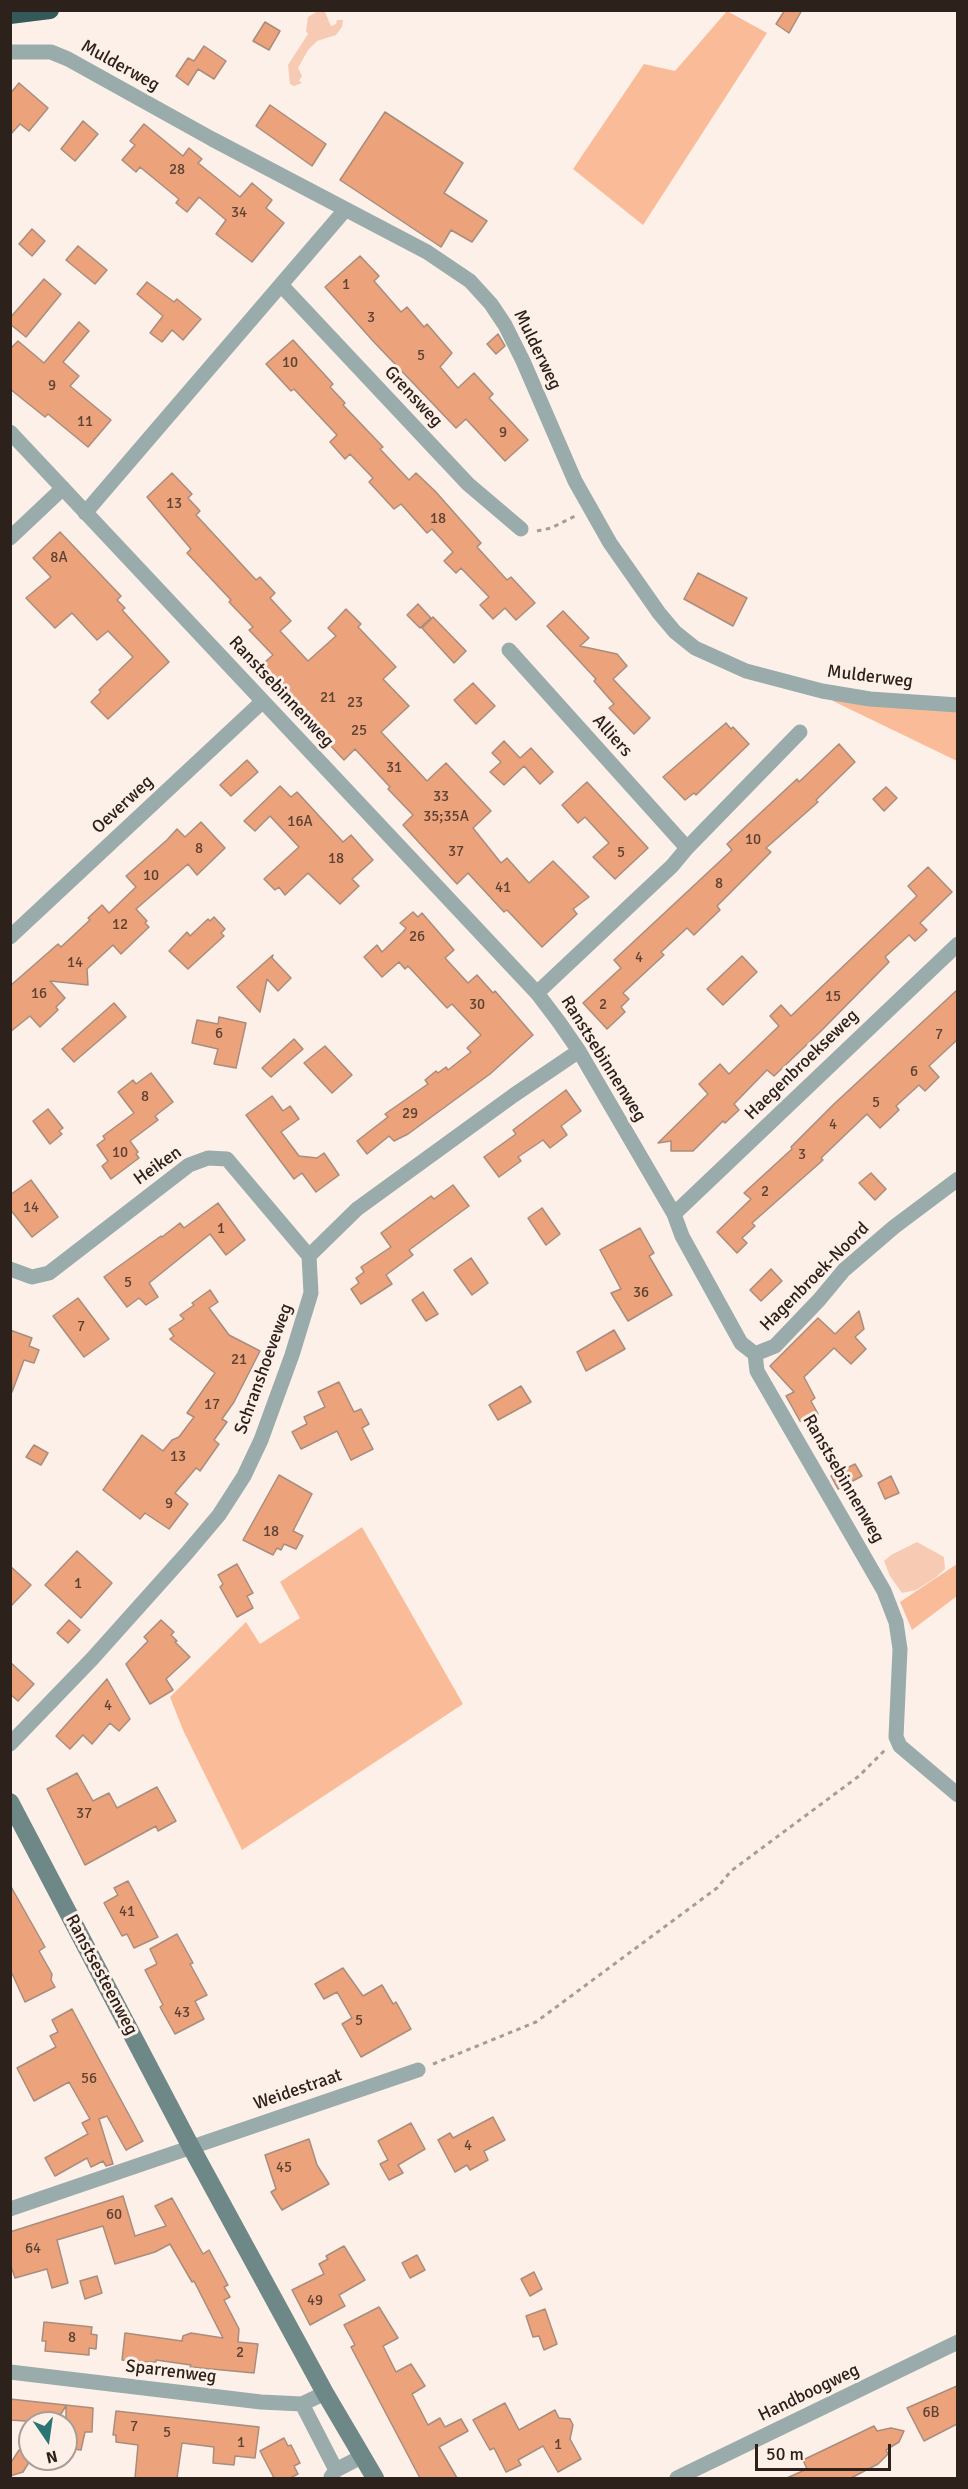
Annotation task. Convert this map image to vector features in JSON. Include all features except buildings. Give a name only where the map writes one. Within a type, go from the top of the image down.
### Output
[{"type":"highway","points":[[10,15],[50,10]]},
{"type":"street","name":"Mulderweg","points":[[10,52],[51,52],[68,58],[150,106],[427,252],[456,271],[482,293],[505,325],[575,480],[610,543],[641,589],[675,632],[695,648],[746,671],[822,692],[870,699],[957,705]]},
{"type":"street","points":[[85,513],[345,210]]},
{"type":"street","name":"Grensweg","points":[[282,286],[468,484],[521,529]]},
{"type":"street","name":"Ranstsebinnenweg","points":[[10,432],[537,993],[579,1051],[674,1214],[682,1236],[741,1343],[755,1354],[758,1371],[873,1570],[888,1601],[896,1622],[900,1649],[896,1737]]},
{"type":"street","points":[[10,538],[63,488]]},
{"type":"street","name":"Alliers","points":[[509,650],[687,848]]},
{"type":"street","name":"Oeverweg","points":[[10,937],[263,701]]},
{"type":"street","points":[[537,993],[672,866],[800,732]]},
{"type":"street","name":"Haegenbroekseweg","points":[[674,1214],[957,944]]},
{"type":"street","points":[[309,1256],[357,1209],[514,1095],[579,1051]]},
{"type":"street","name":"Heiken","points":[[10,1269],[32,1277],[49,1273],[189,1165],[208,1158],[227,1159],[309,1256]]},
{"type":"street","name":"Hagenbroek-Noord","points":[[755,1354],[775,1346],[844,1270],[894,1227],[957,1179]]},
{"type":"street","name":"Schranshoeveweg","points":[[10,1744],[92,1659],[186,1554],[219,1515],[244,1476],[261,1440],[292,1355],[311,1293],[309,1256]]},
{"type":"street","points":[[896,1737],[900,1746],[957,1795]]},
{"type":"street","name":"Ranstsesteenweg","points":[[10,1802],[191,2147],[325,2393],[375,2478]]},
{"type":"street","name":"Weidestraat","points":[[191,2147],[418,2070]]},
{"type":"street","points":[[10,2210],[191,2147]]},
{"type":"street","name":"Handboogweg","points":[[676,2478],[957,2342]]},
{"type":"street","name":"Sparrenweg","points":[[10,2372],[261,2402],[302,2404],[325,2393]]},
{"type":"street","points":[[302,2404],[333,2474],[363,2456]]},
{"type":"path","points":[[521,529],[528,532],[551,528],[568,521],[589,506]]},
{"type":"path","points":[[418,2070],[536,2022],[717,1888],[731,1871],[859,1776],[896,1737]]},
{"type":"shaded area","points":[[318,11],[325,12],[331,26],[336,24],[337,20],[343,20],[342,27],[336,35],[317,41],[308,50],[298,68],[302,76],[299,81],[302,83],[294,86],[290,84],[288,65],[308,34],[306,31],[308,17]]},
{"type":"shaded area","points":[[727,11],[767,33],[643,225],[573,169],[644,64],[675,71]]},
{"type":"shaded area","points":[[833,697],[957,707],[957,761],[833,701]]},
{"type":"shaded area","points":[[362,1527],[463,1704],[242,1850],[183,1730],[170,1697],[246,1622],[260,1644],[300,1618],[280,1582]]},
{"type":"shaded area","points":[[917,1542],[944,1557],[945,1569],[916,1590],[902,1593],[890,1576],[884,1561]]},
{"type":"shaded area","points":[[957,1564],[957,1596],[912,1630],[900,1602]]}]
